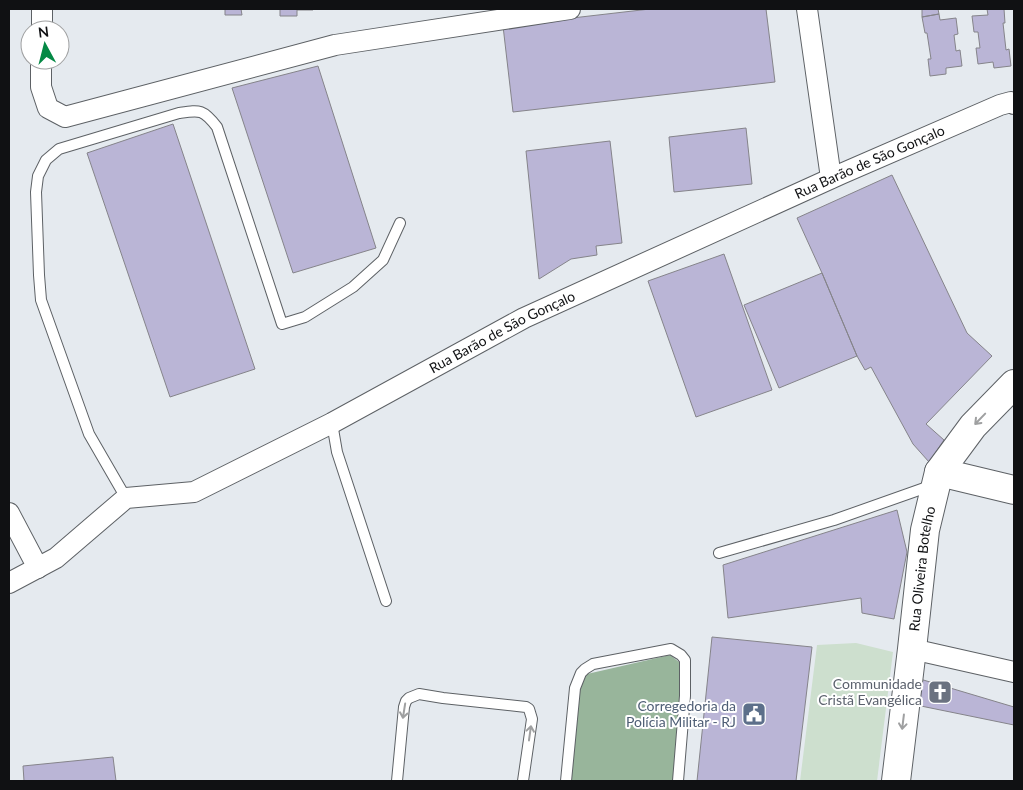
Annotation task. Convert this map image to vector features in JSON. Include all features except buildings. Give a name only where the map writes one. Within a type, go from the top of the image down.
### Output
[{"type":"main road","name":"Rua Oliveira Botelho","points":[[896,781],[925,530],[938,478],[973,426],[1014,384]]},
{"type":"main road","points":[[938,478],[1014,490]]},
{"type":"street","points":[[41,70],[41,87],[48,108],[65,117],[335,45],[570,9]]},
{"type":"street","points":[[807,9],[831,178]]},
{"type":"street","name":"Rua Barão de São Gonçalo","points":[[126,498],[194,492],[332,423],[524,318],[831,178],[1000,105],[1011,102],[1014,104]]},
{"type":"street","points":[[9,583],[56,558],[126,498]]},
{"type":"street","points":[[9,513],[38,568]]},
{"type":"street","points":[[912,649],[1014,672]]},
{"type":"lane","points":[[126,498],[89,434],[41,300],[36,192],[38,176],[46,160],[59,149],[179,113],[196,111],[207,115],[217,127],[282,324],[305,317],[353,287],[383,260],[400,222]]},
{"type":"lane","points":[[332,423],[337,452],[386,602]]},
{"type":"lane","points":[[718,553],[834,520],[938,478]]},
{"type":"lane","points":[[566,781],[575,688],[581,673],[585,668],[593,664],[671,649],[681,654],[685,660],[685,696],[678,781]]},
{"type":"lane","points":[[397,781],[404,708],[409,698],[419,694],[526,707],[529,709],[532,719],[523,781]]},
{"type":"green space","points":[[856,643],[893,652],[877,781],[800,781],[817,645]]},
{"type":"green space","points":[[670,655],[679,662],[680,697],[674,781],[569,781],[579,690],[587,674]]},
{"type":"place","name":"Communidade Cristã Evangélica","points":[[940,692]]},
{"type":"place","name":"Corregedoria da Polícia Militar - RJ","points":[[754,714]]}]
